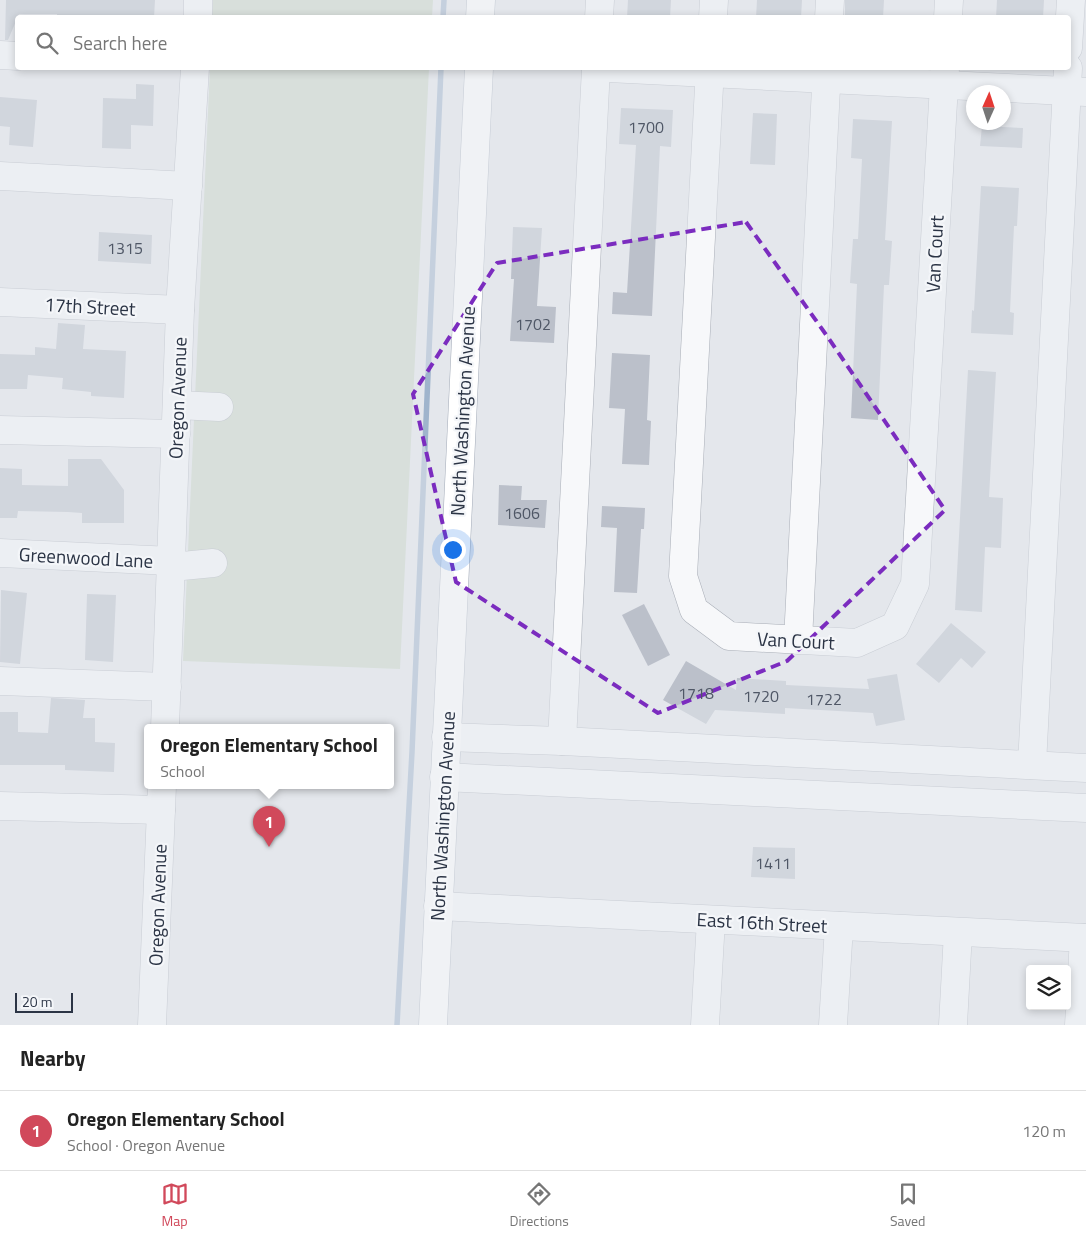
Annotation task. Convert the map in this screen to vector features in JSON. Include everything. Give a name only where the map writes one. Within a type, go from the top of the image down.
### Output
[{"type":"main road","points":[[480,15],[481,0]]},
{"type":"main road","name":"North Washington Avenue","points":[[433,1025],[478,70]]},
{"type":"street","points":[[198,0],[198,15]]},
{"type":"street","points":[[599,15],[600,0]]},
{"type":"street","points":[[712,15],[714,0]]},
{"type":"street","points":[[829,15],[830,0]]},
{"type":"street","points":[[948,15],[949,0]]},
{"type":"street","points":[[1070,15],[1071,0]]},
{"type":"street","points":[[0,55],[15,56]]},
{"type":"street","name":"Oregon Avenue","points":[[165,724],[180,310],[195,70]]},
{"type":"street","points":[[562,741],[596,70]]},
{"type":"street","points":[[710,70],[944,76],[1073,83],[1032,765]]},
{"type":"street","name":"Van Court","points":[[710,70],[683,576],[694,610],[730,636],[857,643],[895,626],[915,584],[944,76]]},
{"type":"street","points":[[798,640],[826,73]]},
{"type":"street","points":[[0,176],[188,186]]},
{"type":"street","name":"17th Street","points":[[0,302],[180,310]]},
{"type":"street","points":[[177,405],[219,407]]},
{"type":"street","points":[[0,430],[176,434]]},
{"type":"street","name":"Greenwood Lane","points":[[0,553],[172,564],[214,562]]},
{"type":"street","points":[[0,680],[167,687]]},
{"type":"street","points":[[446,737],[562,741],[1086,768]]},
{"type":"street","points":[[444,777],[1086,808]]},
{"type":"street","points":[[0,806],[162,798]]},
{"type":"street","name":"Oregon Avenue","points":[[152,1025],[162,798]]},
{"type":"street","name":"East 16th Street","points":[[438,906],[1085,938]]},
{"type":"street","points":[[705,1025],[711,920]]},
{"type":"street","points":[[833,1025],[839,926]]},
{"type":"street","points":[[953,1025],[958,932]]},
{"type":"street","points":[[1079,1025],[1085,938]]},
{"type":"highlighted area","points":[[746,222],[827,336],[945,510],[787,661],[658,713],[456,582],[413,394],[497,263]]},
{"type":"green space","points":[[213,0],[433,0],[432,15],[212,15]]},
{"type":"green space","points":[[210,70],[429,70],[400,669],[183,661]]},
{"type":"building","points":[[6,0],[155,0],[154,15],[15,15],[15,23],[8,40],[5,40]]},
{"type":"building","points":[[628,0],[671,0],[670,15],[627,15]]},
{"type":"building","points":[[757,0],[802,0],[801,15],[756,15]]},
{"type":"building","points":[[845,0],[884,0],[883,15],[845,15]]},
{"type":"building","points":[[997,0],[1044,0],[1043,15],[996,15]]},
{"type":"building","points":[[136,84],[154,85],[153,126],[131,125],[131,149],[102,148],[103,98],[136,99]]},
{"type":"building","points":[[0,97],[37,100],[33,147],[9,145],[10,127],[0,126]]},
{"type":"building","points":[[621,108],[673,110],[671,147],[660,146],[652,316],[612,314],[613,292],[627,293],[636,145],[619,144]]},
{"type":"building","points":[[753,113],[777,114],[775,165],[750,164]]},
{"type":"building","points":[[853,119],[892,121],[885,240],[892,241],[889,285],[884,285],[878,420],[851,418],[857,284],[850,283],[853,239],[858,239],[862,159],[851,158]]},
{"type":"building","points":[[1023,128],[1022,148],[980,146],[982,130]]},
{"type":"building","points":[[981,186],[1019,188],[1017,226],[1014,226],[1010,312],[1014,313],[1013,335],[971,333]]},
{"type":"building","points":[[513,227],[542,228],[537,306],[556,307],[554,343],[510,341],[514,279],[511,279]]},
{"type":"building","points":[[99,232],[152,235],[151,264],[98,261]]},
{"type":"building","points":[[58,323],[85,325],[83,349],[126,351],[124,398],[91,396],[91,392],[62,389],[63,378],[28,375],[27,389],[0,389],[0,354],[35,355],[35,347],[56,349]]},
{"type":"building","points":[[612,353],[650,355],[647,420],[651,421],[649,465],[622,464],[625,409],[609,408]]},
{"type":"building","points":[[968,370],[996,372],[989,497],[1003,498],[1001,548],[985,547],[982,612],[955,610]]},
{"type":"building","points":[[68,459],[101,459],[124,490],[124,523],[82,523],[82,513],[68,512],[18,511],[17,518],[0,518],[0,468],[22,469],[22,485],[68,486]]},
{"type":"building","points":[[499,485],[522,486],[521,500],[547,500],[545,528],[498,525]]},
{"type":"building","points":[[602,506],[645,508],[644,529],[641,529],[637,593],[614,592],[617,528],[601,527]]},
{"type":"building","points":[[1,590],[27,593],[20,664],[0,662]]},
{"type":"building","points":[[87,594],[116,595],[113,662],[85,660]]},
{"type":"building","points":[[644,604],[670,655],[648,666],[622,615]]},
{"type":"building","points":[[951,623],[986,652],[972,668],[961,658],[939,683],[916,664]]},
{"type":"building","points":[[686,661],[736,690],[737,678],[786,681],[786,685],[869,689],[867,679],[897,674],[905,720],[876,726],[873,713],[785,708],[785,714],[715,710],[706,724],[663,700]]},
{"type":"building","points":[[51,698],[85,700],[83,718],[95,718],[95,742],[115,743],[114,772],[65,770],[65,765],[0,765],[0,712],[18,712],[18,732],[48,733]]},
{"type":"building","points":[[753,847],[795,848],[795,879],[751,877]]},
{"type":"waterway","points":[[443,15],[444,0]]},
{"type":"waterway","points":[[397,1025],[412,752],[441,70]]},
{"type":"place","name":"Oregon Elementary School","points":[[269,847]]}]
